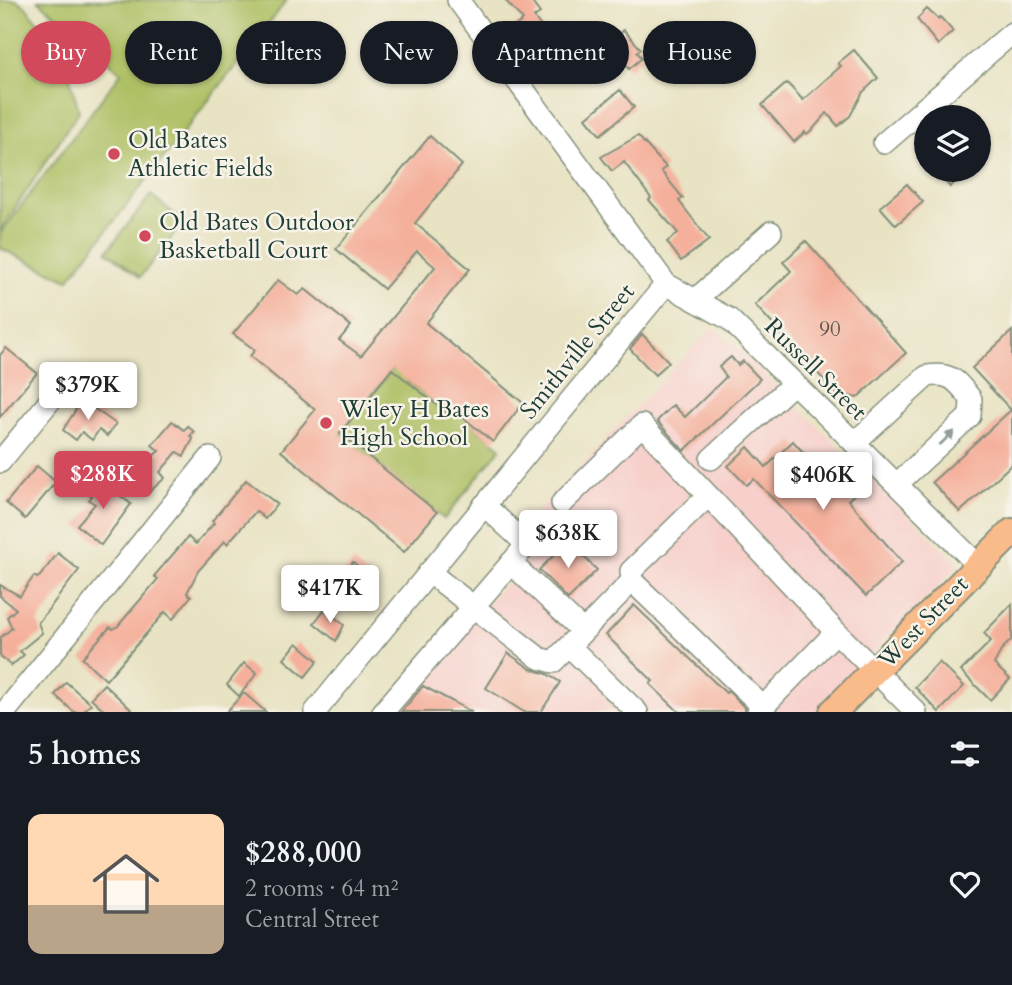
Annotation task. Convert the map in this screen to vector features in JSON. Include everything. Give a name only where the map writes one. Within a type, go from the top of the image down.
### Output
[{"type":"main road","name":"West Street","points":[[833,712],[1012,532]]},
{"type":"street","points":[[458,0],[666,284]]},
{"type":"street","points":[[884,143],[1012,33]]},
{"type":"street","points":[[695,300],[771,232]]},
{"type":"street","name":"Russell Street","points":[[666,284],[729,319],[978,565]]},
{"type":"street","name":"Smithville Street","points":[[315,712],[666,284]]},
{"type":"street","points":[[854,443],[927,376],[942,373],[955,379],[971,399],[970,416],[897,484]]},
{"type":"street","points":[[711,459],[794,383]]},
{"type":"street","points":[[0,462],[62,386]]},
{"type":"street","points":[[562,503],[642,425],[836,632],[916,712]]},
{"type":"street","points":[[5,712],[210,458]]},
{"type":"street","points":[[708,496],[631,572],[632,582],[761,709],[836,632]]},
{"type":"street","points":[[383,712],[523,549],[524,542],[484,505]]},
{"type":"street","points":[[511,563],[637,712]]},
{"type":"street","points":[[429,572],[538,659],[553,662],[632,582]]},
{"type":"shaded area","points":[[712,327],[735,345],[959,565],[815,712],[387,712],[539,547],[520,530]]},
{"type":"green space","points":[[0,0],[16,0],[37,21],[21,21],[21,84],[72,84],[79,111],[0,231]]},
{"type":"green space","name":"Old Bates Athletic Fields","points":[[38,0],[287,0],[271,21],[236,21],[236,65],[222,83],[222,21],[125,21],[125,84],[221,84],[68,280],[0,248],[0,234],[121,73],[111,64],[111,21],[62,21]]},
{"type":"green space","name":"Old Bates Outdoor Basketball Court","points":[[151,195],[184,222],[140,277],[107,251]]},
{"type":"green space","points":[[397,363],[408,382],[448,413],[453,409],[501,448],[444,519],[340,433]]},
{"type":"building","points":[[505,0],[530,0],[540,13],[534,17],[537,21],[523,20]]},
{"type":"building","points":[[927,9],[938,19],[940,17],[953,31],[938,45],[917,19]]},
{"type":"building","points":[[629,36],[641,49],[637,52],[642,58],[629,69]]},
{"type":"building","points":[[854,50],[878,78],[863,92],[850,116],[838,126],[827,113],[813,129],[794,142],[762,105],[787,83],[803,100],[841,66],[838,63]]},
{"type":"building","points":[[620,90],[634,107],[600,135],[586,118]]},
{"type":"building","name":"Wiley H Bates High School","points":[[430,136],[462,165],[415,223],[470,269],[426,323],[523,403],[493,442],[453,409],[448,414],[392,369],[340,433],[437,512],[404,552],[281,451],[315,410],[250,356],[255,350],[233,334],[278,280],[298,295],[305,289],[351,326],[339,340],[361,356],[435,267],[417,251],[384,289],[336,249]]},
{"type":"building","points":[[638,136],[666,167],[661,171],[683,198],[679,201],[709,240],[681,261],[667,242],[678,233],[649,200],[651,198],[624,162],[612,171],[601,157]]},
{"type":"building","points":[[907,184],[923,202],[896,225],[880,207]]},
{"type":"building","points":[[806,241],[906,353],[857,398],[836,393],[755,305],[791,271],[783,262]]},
{"type":"building","points":[[1012,331],[1012,464],[960,512],[932,482],[1011,410],[972,368]]},
{"type":"building","points":[[642,334],[669,362],[655,375],[630,349]]},
{"type":"building","points":[[6,348],[37,373],[0,417],[0,355]]},
{"type":"building","points":[[731,357],[738,365],[743,361],[760,379],[684,451],[657,421],[673,405],[685,417],[726,377],[719,367]]},
{"type":"building","points":[[82,400],[116,424],[107,436],[99,430],[92,440],[82,432],[76,440],[63,430]]},
{"type":"building","points":[[172,421],[184,430],[188,426],[194,432],[190,436],[193,439],[184,456],[177,452],[160,472],[165,478],[149,492],[132,474],[159,451],[152,445]]},
{"type":"building","points":[[793,441],[820,471],[830,461],[858,491],[848,500],[902,562],[866,596],[754,479],[746,485],[728,466],[748,447],[766,467]]},
{"type":"building","points":[[37,466],[56,482],[25,519],[6,503]]},
{"type":"building","points":[[90,478],[101,486],[103,483],[131,504],[101,545],[77,525],[95,504],[89,500],[92,496],[82,489]]},
{"type":"building","points":[[246,480],[277,504],[265,519],[256,511],[227,544],[225,541],[198,571],[187,593],[191,596],[173,619],[165,612],[106,680],[82,658],[110,627],[113,629],[118,626],[158,579],[154,576],[188,537],[196,544]]},
{"type":"building","points":[[568,541],[597,570],[568,599],[539,570]]},
{"type":"building","points":[[58,553],[79,570],[38,623],[42,633],[20,651],[24,655],[11,666],[0,656],[0,638],[12,628],[7,617],[16,609],[0,596],[0,585],[20,596],[34,576],[40,576]]},
{"type":"building","points":[[353,562],[376,582],[368,596],[366,594],[363,599],[339,580]]},
{"type":"building","points":[[1012,604],[1012,639],[1002,649],[994,664],[1010,679],[990,700],[961,671],[991,641],[984,633]]},
{"type":"building","points":[[634,605],[726,693],[728,691],[745,708],[745,712],[679,712],[650,684],[653,681],[606,635]]},
{"type":"building","points":[[325,609],[344,625],[336,641],[314,623]]},
{"type":"building","points":[[297,643],[318,661],[305,677],[284,659]]},
{"type":"building","points":[[508,653],[531,669],[560,682],[541,712],[524,712],[486,688]]},
{"type":"building","points":[[939,662],[964,686],[939,712],[915,687]]},
{"type":"building","points":[[244,663],[257,673],[239,696],[227,685]]},
{"type":"building","points":[[66,682],[91,704],[83,712],[74,712],[55,695]]},
{"type":"building","points":[[104,684],[134,712],[106,712],[91,698]]},
{"type":"building","points":[[423,686],[472,712],[401,712]]},
{"type":"building","points":[[244,693],[266,712],[226,712]]},
{"type":"place","name":"Old Bates Athletic Fields","points":[[114,154]]},
{"type":"place","name":"Old Bates Outdoor Basketball Court","points":[[145,236]]},
{"type":"place","name":"Wiley H Bates High School","points":[[326,423]]}]
